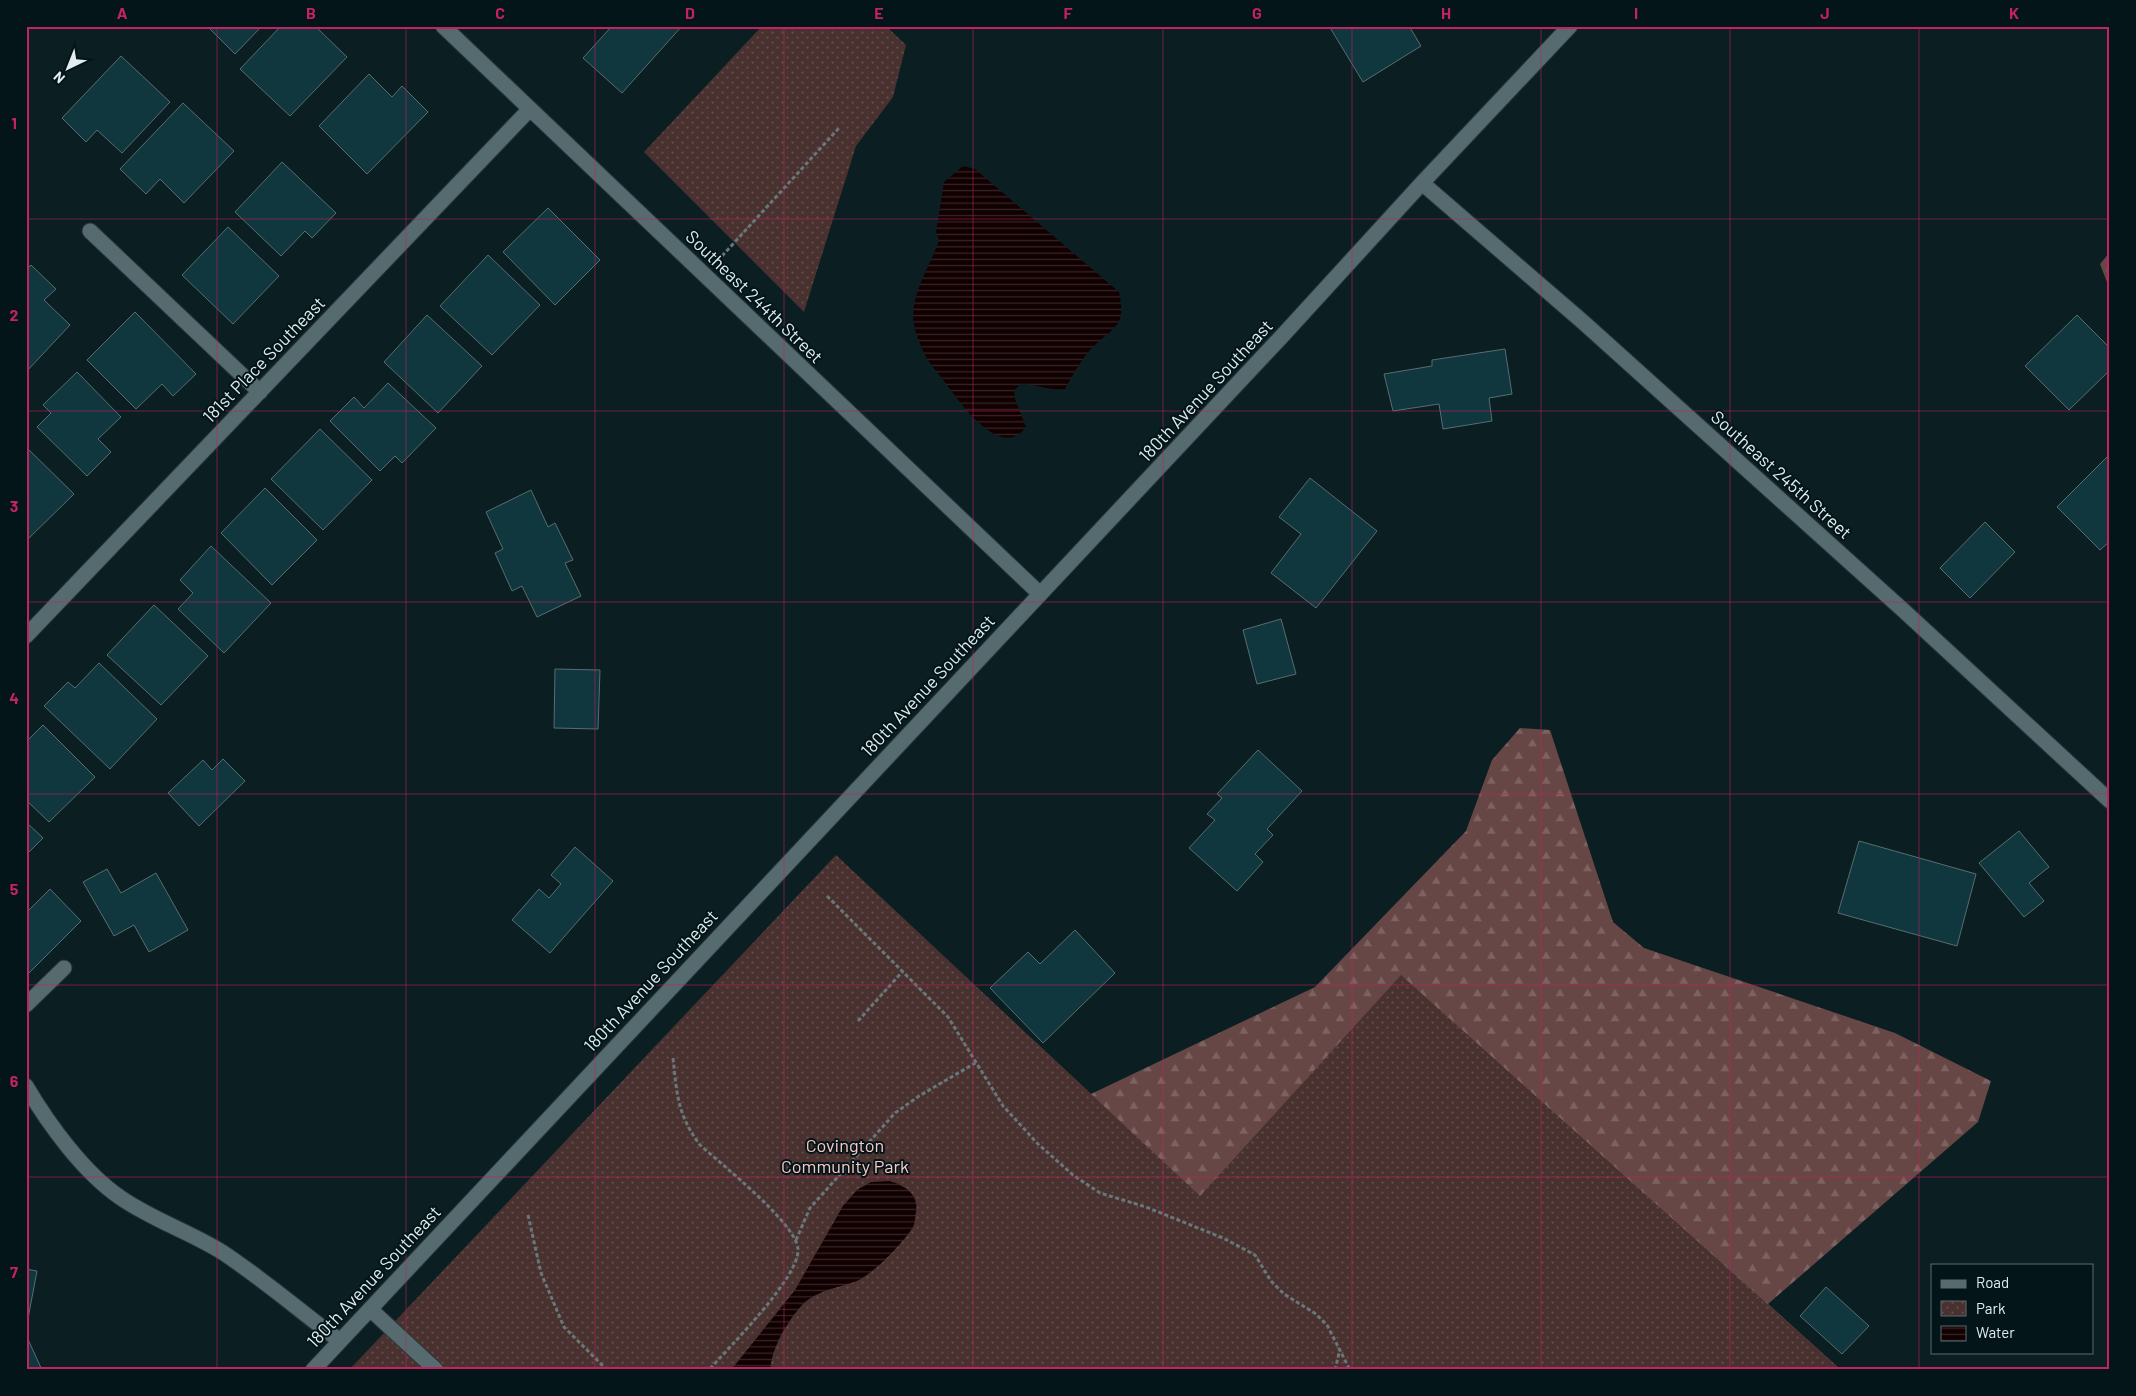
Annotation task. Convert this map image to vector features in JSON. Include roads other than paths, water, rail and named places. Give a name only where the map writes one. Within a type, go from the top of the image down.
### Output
[{"type":"street","name":"Southeast 244th Street","points":[[443,26],[529,110],[1040,594]]},
{"type":"street","name":"180th Avenue Southeast","points":[[313,1370],[1284,334],[1560,29]]},
{"type":"street","name":"181st Place Southeast","points":[[26,636],[529,110]]},
{"type":"street","name":"Southeast 245th Street","points":[[1422,183],[1584,322],[1903,610],[2110,801]]},
{"type":"street","points":[[90,231],[260,392]]},
{"type":"street","points":[[26,1005],[64,968]]},
{"type":"street","points":[[26,1086],[48,1122],[82,1162],[120,1198],[170,1227],[221,1252],[340,1341]]},
{"type":"street","points":[[370,1309],[436,1370]]},
{"type":"water","points":[[963,166],[975,169],[1119,292],[1121,313],[1116,326],[1087,354],[1065,389],[1021,384],[1014,390],[1015,399],[1026,427],[1016,436],[1004,437],[993,433],[970,414],[928,360],[919,342],[915,327],[913,313],[918,291],[939,240],[936,232],[944,182]]},
{"type":"water","points":[[890,1181],[906,1188],[915,1200],[914,1225],[902,1242],[878,1266],[861,1279],[820,1293],[802,1305],[781,1335],[771,1361],[770,1370],[731,1370],[795,1290],[843,1206],[857,1190],[871,1182]]},
{"type":"park label","name":"Covington Community Park","points":[[845,1156]]}]
